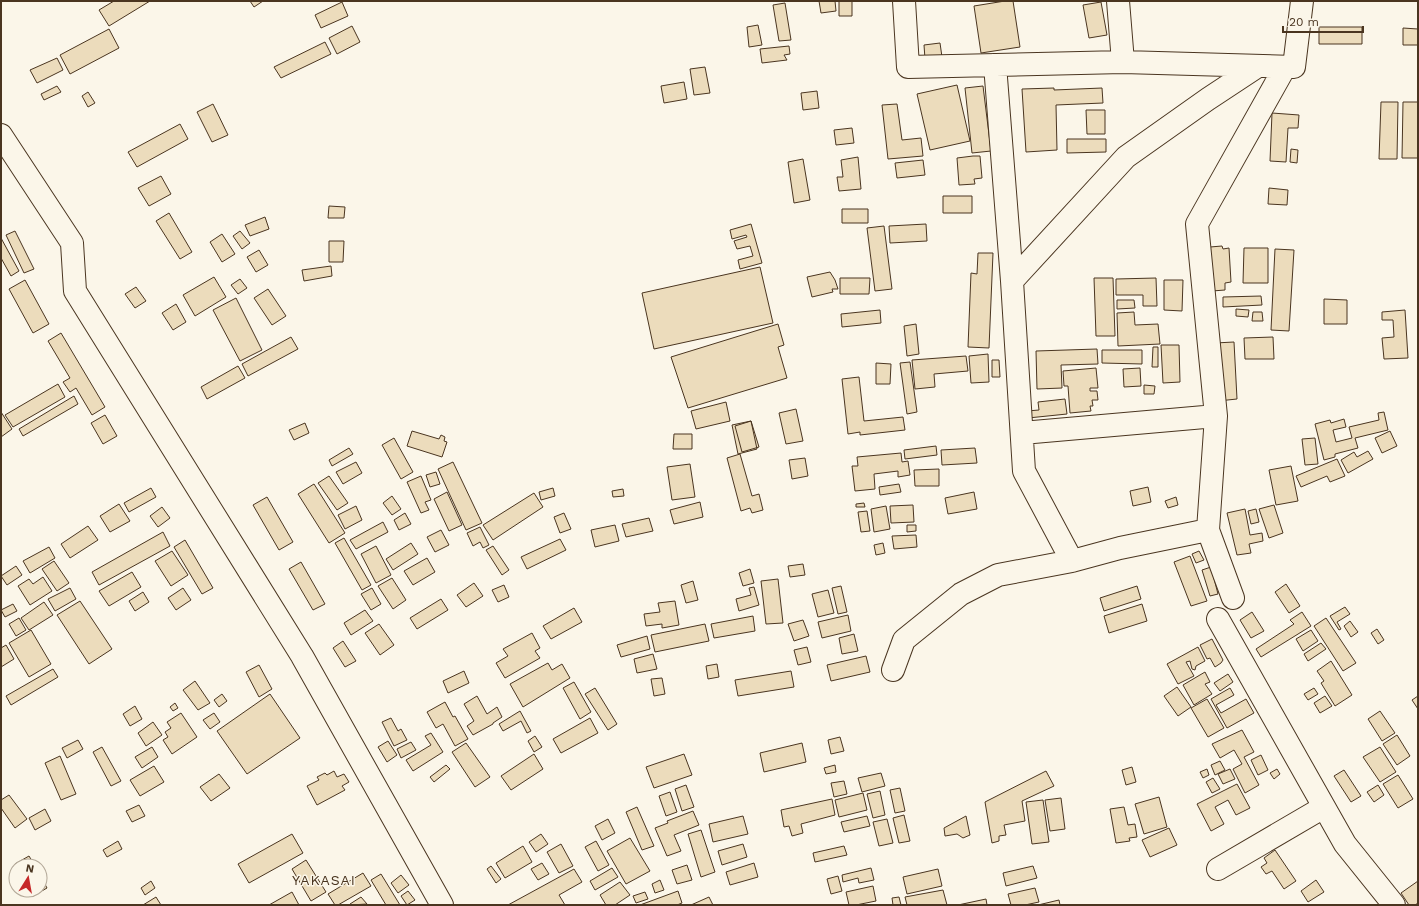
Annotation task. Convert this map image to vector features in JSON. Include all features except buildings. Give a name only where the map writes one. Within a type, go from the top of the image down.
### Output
[{"type":"street","points":[[904,1],[908,67],[1123,62],[1294,67],[1302,1]]},
{"type":"street","points":[[1118,1],[1123,62]]},
{"type":"street","points":[[996,65],[1024,471],[1072,561]]},
{"type":"street","points":[[1012,281],[1126,157],[1208,99],[1258,66]]},
{"type":"street","points":[[1233,598],[1208,530],[1216,416],[1197,224],[1286,67]]},
{"type":"street","points":[[1,135],[72,243],[75,291],[302,656],[442,905]]},
{"type":"street","points":[[1022,433],[1216,416]]},
{"type":"street","points":[[893,670],[904,640],[961,594],[998,575],[1072,561],[1120,548],[1208,530]]},
{"type":"street","points":[[1218,619],[1345,844],[1394,905]]},
{"type":"street","points":[[1218,869],[1324,807]]},
{"type":"district","name":"YAKASAI","points":[[324,880]]}]
